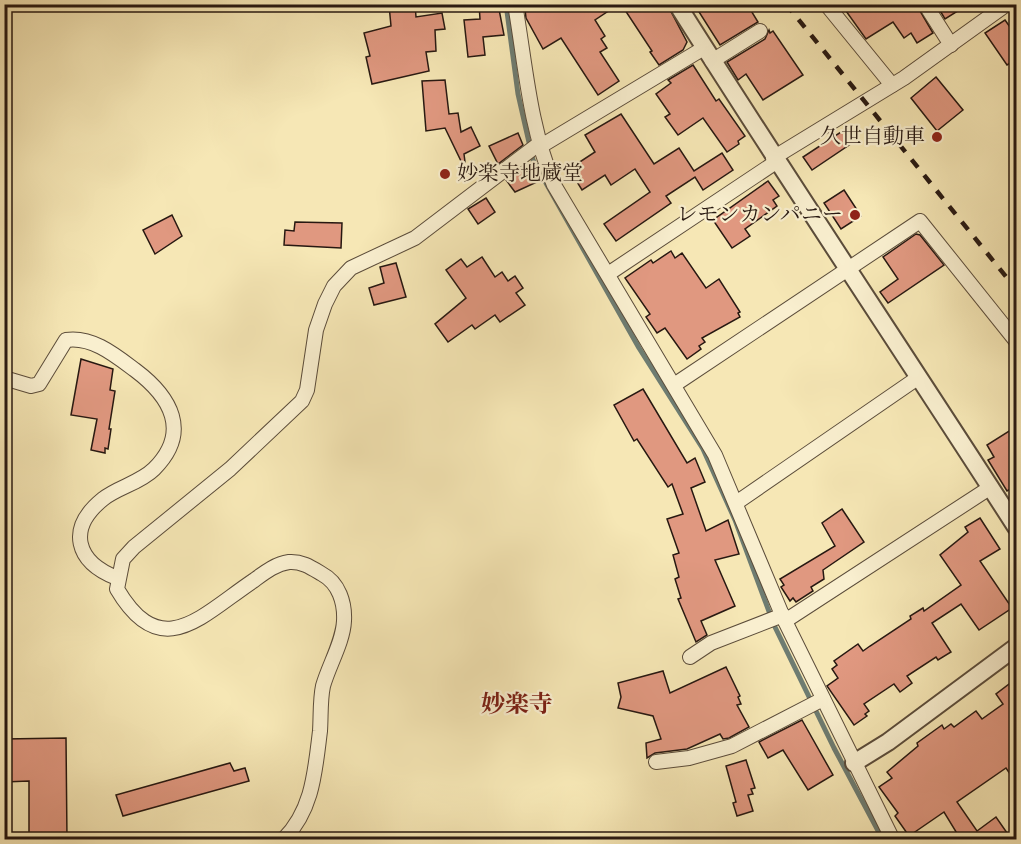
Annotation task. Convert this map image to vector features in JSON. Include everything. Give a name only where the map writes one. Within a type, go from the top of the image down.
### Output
[{"type":"street","points":[[515,4],[526,88],[554,185],[715,455],[784,618],[893,840]]},
{"type":"street","points":[[677,4],[775,160],[849,268],[1017,527]]},
{"type":"street","points":[[826,4],[892,85]]},
{"type":"street","points":[[925,4],[951,45]]},
{"type":"street","points":[[608,274],[775,160],[892,85],[1007,4]]},
{"type":"street","points":[[283,840],[301,819],[312,789],[322,688],[344,622],[341,595],[329,578],[303,563],[289,562],[273,567],[201,616],[177,628],[162,630],[147,624],[128,607],[117,589],[117,578],[123,559],[134,547],[230,469],[302,401],[307,390],[316,330],[325,304],[334,286],[351,268],[415,238],[541,145],[708,55],[760,31]]},
{"type":"street","points":[[674,385],[920,221],[1017,341]]},
{"type":"street","points":[[4,378],[31,386],[39,384],[66,340],[77,338],[108,350],[143,376],[170,404],[175,430],[168,448],[154,469],[103,499],[83,524],[79,538],[81,551],[98,571],[117,578]]},
{"type":"street","points":[[736,503],[919,377]]},
{"type":"street","points":[[690,657],[711,643],[784,618],[991,487]]},
{"type":"street","points":[[854,763],[888,742],[1017,647]]},
{"type":"street","points":[[656,762],[689,759],[732,746],[823,699]]},
{"type":"building","points":[[415,4],[416,17],[442,13],[445,29],[435,30],[436,51],[426,52],[429,71],[372,84],[366,57],[370,56],[364,33],[391,26],[389,5]]},
{"type":"building","points":[[479,4],[498,4],[504,35],[483,37],[485,55],[468,57],[464,20],[480,19]]},
{"type":"building","points":[[533,4],[619,4],[595,20],[605,36],[601,39],[607,48],[600,52],[619,81],[598,95],[561,38],[543,49],[526,18],[525,9]]},
{"type":"building","points":[[621,4],[667,4],[687,42],[683,50],[659,65]]},
{"type":"building","points":[[694,4],[747,4],[758,22],[720,45]]},
{"type":"building","points":[[841,4],[916,4],[933,33],[917,43],[911,33],[904,38],[893,22],[866,39]]},
{"type":"building","points":[[936,4],[969,4],[945,19]]},
{"type":"building","points":[[1005,20],[1017,37],[1017,59],[1007,65],[985,33]]},
{"type":"building","points":[[769,30],[770,33],[773,31],[803,75],[763,100],[746,74],[738,80],[727,62],[765,39]]},
{"type":"building","points":[[693,65],[716,101],[719,99],[745,136],[738,141],[739,144],[727,152],[703,118],[678,135],[665,117],[670,114],[656,94],[671,83],[668,80]]},
{"type":"building","points":[[936,77],[963,110],[937,131],[911,98]]},
{"type":"building","points":[[445,80],[449,114],[458,113],[461,132],[471,127],[480,146],[464,154],[465,162],[462,163],[445,128],[426,131],[422,81]]},
{"type":"building","points":[[621,114],[654,164],[679,148],[694,171],[722,153],[733,170],[703,190],[695,177],[666,196],[671,203],[616,241],[604,224],[650,192],[635,169],[611,185],[605,175],[582,190],[569,169],[595,152],[585,135]]},
{"type":"building","points":[[850,126],[858,139],[812,170],[803,157]]},
{"type":"building","points":[[518,133],[523,145],[498,164],[489,146]]},
{"type":"building","points":[[526,165],[537,182],[515,192],[506,180]]},
{"type":"building","points":[[768,181],[779,196],[773,200],[777,206],[745,229],[750,236],[732,248],[713,220]]},
{"type":"building","points":[[844,190],[861,216],[841,229],[824,203]]},
{"type":"building","points":[[486,198],[495,212],[478,224],[468,209]]},
{"type":"building","points":[[172,215],[182,236],[155,254],[143,230]]},
{"type":"building","points":[[295,222],[342,223],[341,248],[284,245],[285,230],[294,231]]},
{"type":"building","points":[[916,234],[920,235],[944,265],[888,303],[880,292],[898,279],[883,257]]},
{"type":"building","points":[[671,251],[675,258],[682,253],[706,288],[719,279],[740,312],[738,313],[740,317],[702,338],[705,342],[699,346],[701,349],[687,359],[665,328],[657,333],[646,317],[650,314],[625,278],[651,260],[653,263]]},
{"type":"building","points":[[482,257],[495,277],[502,272],[508,281],[515,276],[523,288],[516,293],[525,305],[500,322],[495,315],[475,329],[472,325],[448,342],[435,324],[466,298],[446,270],[461,259],[467,267]]},
{"type":"building","points":[[396,263],[406,297],[374,305],[369,288],[384,283],[380,267]]},
{"type":"building","points":[[81,359],[113,369],[110,390],[115,391],[108,449],[105,448],[105,453],[91,450],[97,419],[71,415]]},
{"type":"building","points":[[643,389],[687,463],[695,458],[705,482],[691,488],[706,531],[728,520],[739,554],[715,560],[735,606],[701,621],[707,635],[696,642],[678,599],[681,598],[675,579],[679,577],[673,555],[679,553],[667,519],[683,514],[672,484],[668,487],[637,439],[634,441],[614,405]]},
{"type":"building","points":[[1017,426],[1017,485],[1007,491],[988,460],[994,457],[987,445]]},
{"type":"building","points":[[842,509],[864,542],[823,570],[824,579],[811,587],[813,591],[796,602],[793,598],[790,601],[781,587],[784,585],[780,579],[835,546],[822,523]]},
{"type":"building","points":[[980,518],[1000,549],[980,561],[1012,608],[979,630],[961,604],[932,623],[951,652],[938,660],[936,657],[907,676],[912,683],[900,692],[894,684],[864,704],[869,711],[865,714],[867,716],[854,725],[827,686],[838,678],[832,669],[837,665],[834,661],[858,644],[863,651],[911,619],[910,616],[923,608],[924,611],[961,585],[940,555],[968,532],[965,527]]},
{"type":"building","points":[[726,667],[740,696],[738,697],[741,704],[737,705],[749,727],[729,738],[723,739],[720,734],[687,749],[655,753],[647,758],[646,743],[661,739],[653,716],[618,708],[621,697],[618,683],[663,671],[670,693]]},
{"type":"building","points":[[1017,678],[1017,784],[1006,768],[957,802],[977,831],[996,817],[1012,840],[961,840],[944,812],[909,836],[895,816],[898,813],[879,787],[892,778],[887,772],[918,746],[917,743],[942,725],[944,729],[951,724],[954,727],[976,711],[982,719],[1003,704],[996,694]]},
{"type":"building","points":[[802,720],[833,775],[808,790],[783,750],[768,758],[759,742]]},
{"type":"building","points":[[66,738],[67,840],[42,840],[42,835],[29,835],[29,781],[4,782],[4,739]]},
{"type":"building","points":[[746,760],[755,788],[751,789],[753,794],[748,795],[753,811],[737,816],[733,803],[736,802],[726,766]]},
{"type":"building","points":[[230,763],[234,771],[245,768],[249,781],[123,816],[116,795]]},
{"type":"waterway","points":[[506,4],[518,94],[533,160],[639,348],[703,449],[735,520],[774,625],[834,748],[883,840]]},
{"type":"railway","points":[[786,4],[1016,289]]},
{"type":"place","name":"久世自動車","points":[[937,137]]},
{"type":"place","name":"妙楽寺地蔵堂","points":[[445,174]]},
{"type":"place","name":"レモンカンパニー","points":[[855,215]]},
{"type":"district","name":"妙楽寺","points":[[517,705]]}]
